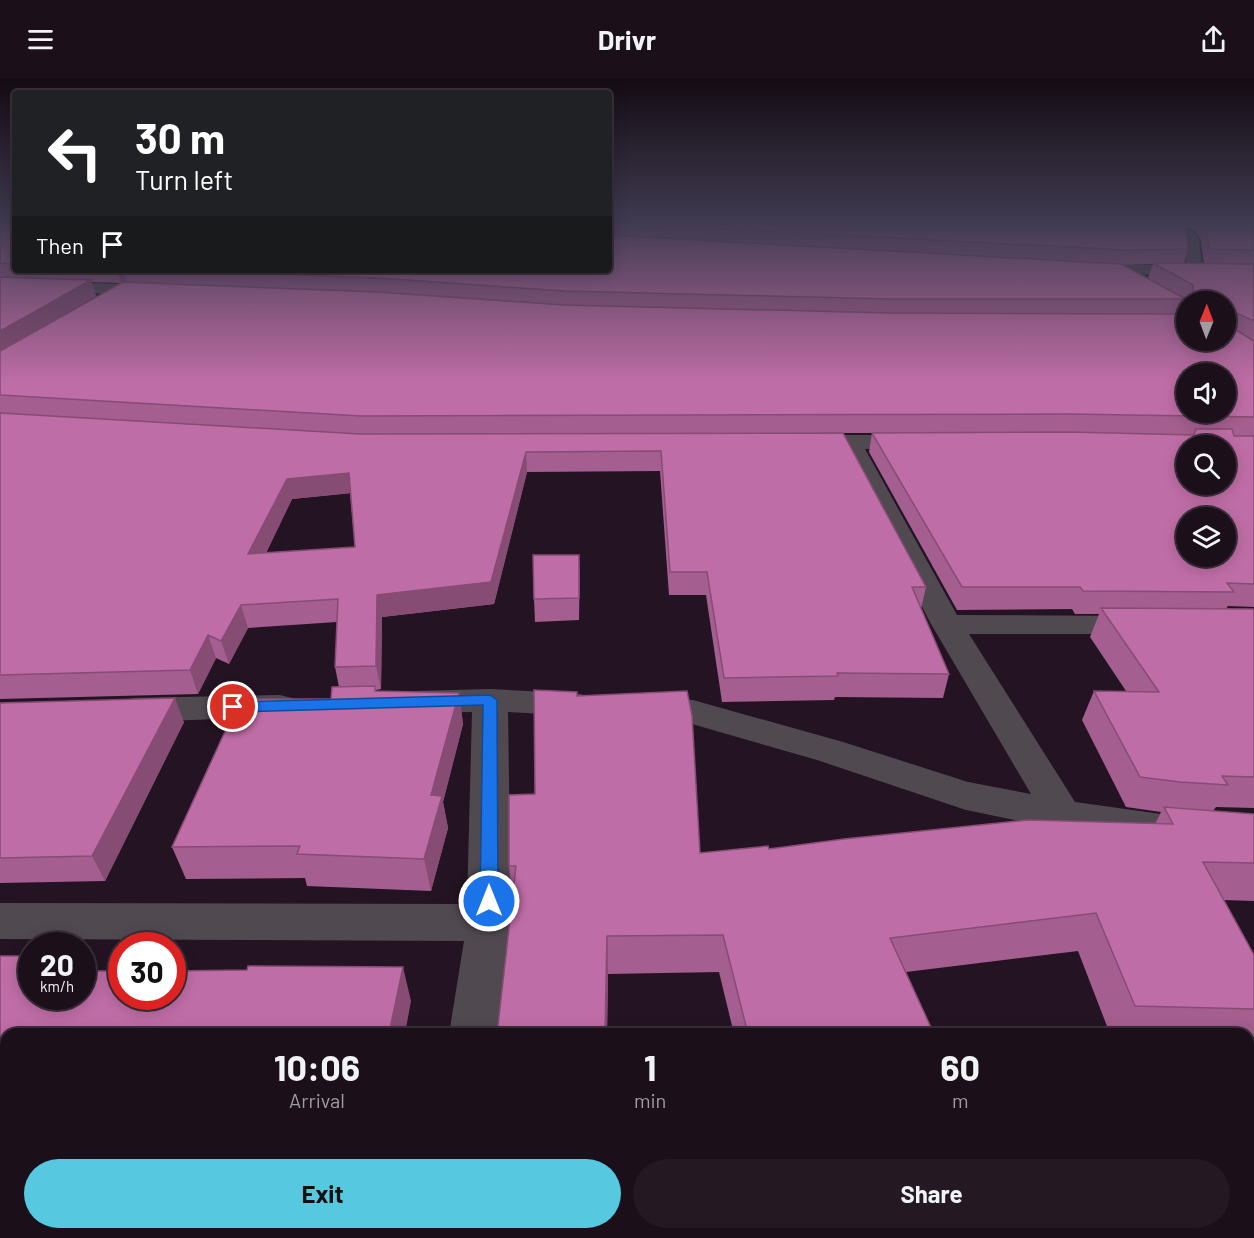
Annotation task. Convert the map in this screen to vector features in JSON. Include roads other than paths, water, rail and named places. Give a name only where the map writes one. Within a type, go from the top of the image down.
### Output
[{"type":"street","points":[[98,306],[149,274]]},
{"type":"street","points":[[1125,274],[1149,288]]},
{"type":"street","points":[[0,285],[173,291]]},
{"type":"street","points":[[780,442],[932,442]]},
{"type":"street","points":[[849,442],[947,624],[1063,815]]},
{"type":"street","points":[[947,624],[1171,626]]},
{"type":"street","points":[[475,1028],[489,923],[490,700]]},
{"type":"street","points":[[382,703],[490,700],[693,712],[830,751],[966,796],[1063,815],[1165,830],[1198,832]]},
{"type":"street","points":[[96,711],[311,705]]},
{"type":"street","points":[[0,921],[489,923]]}]
